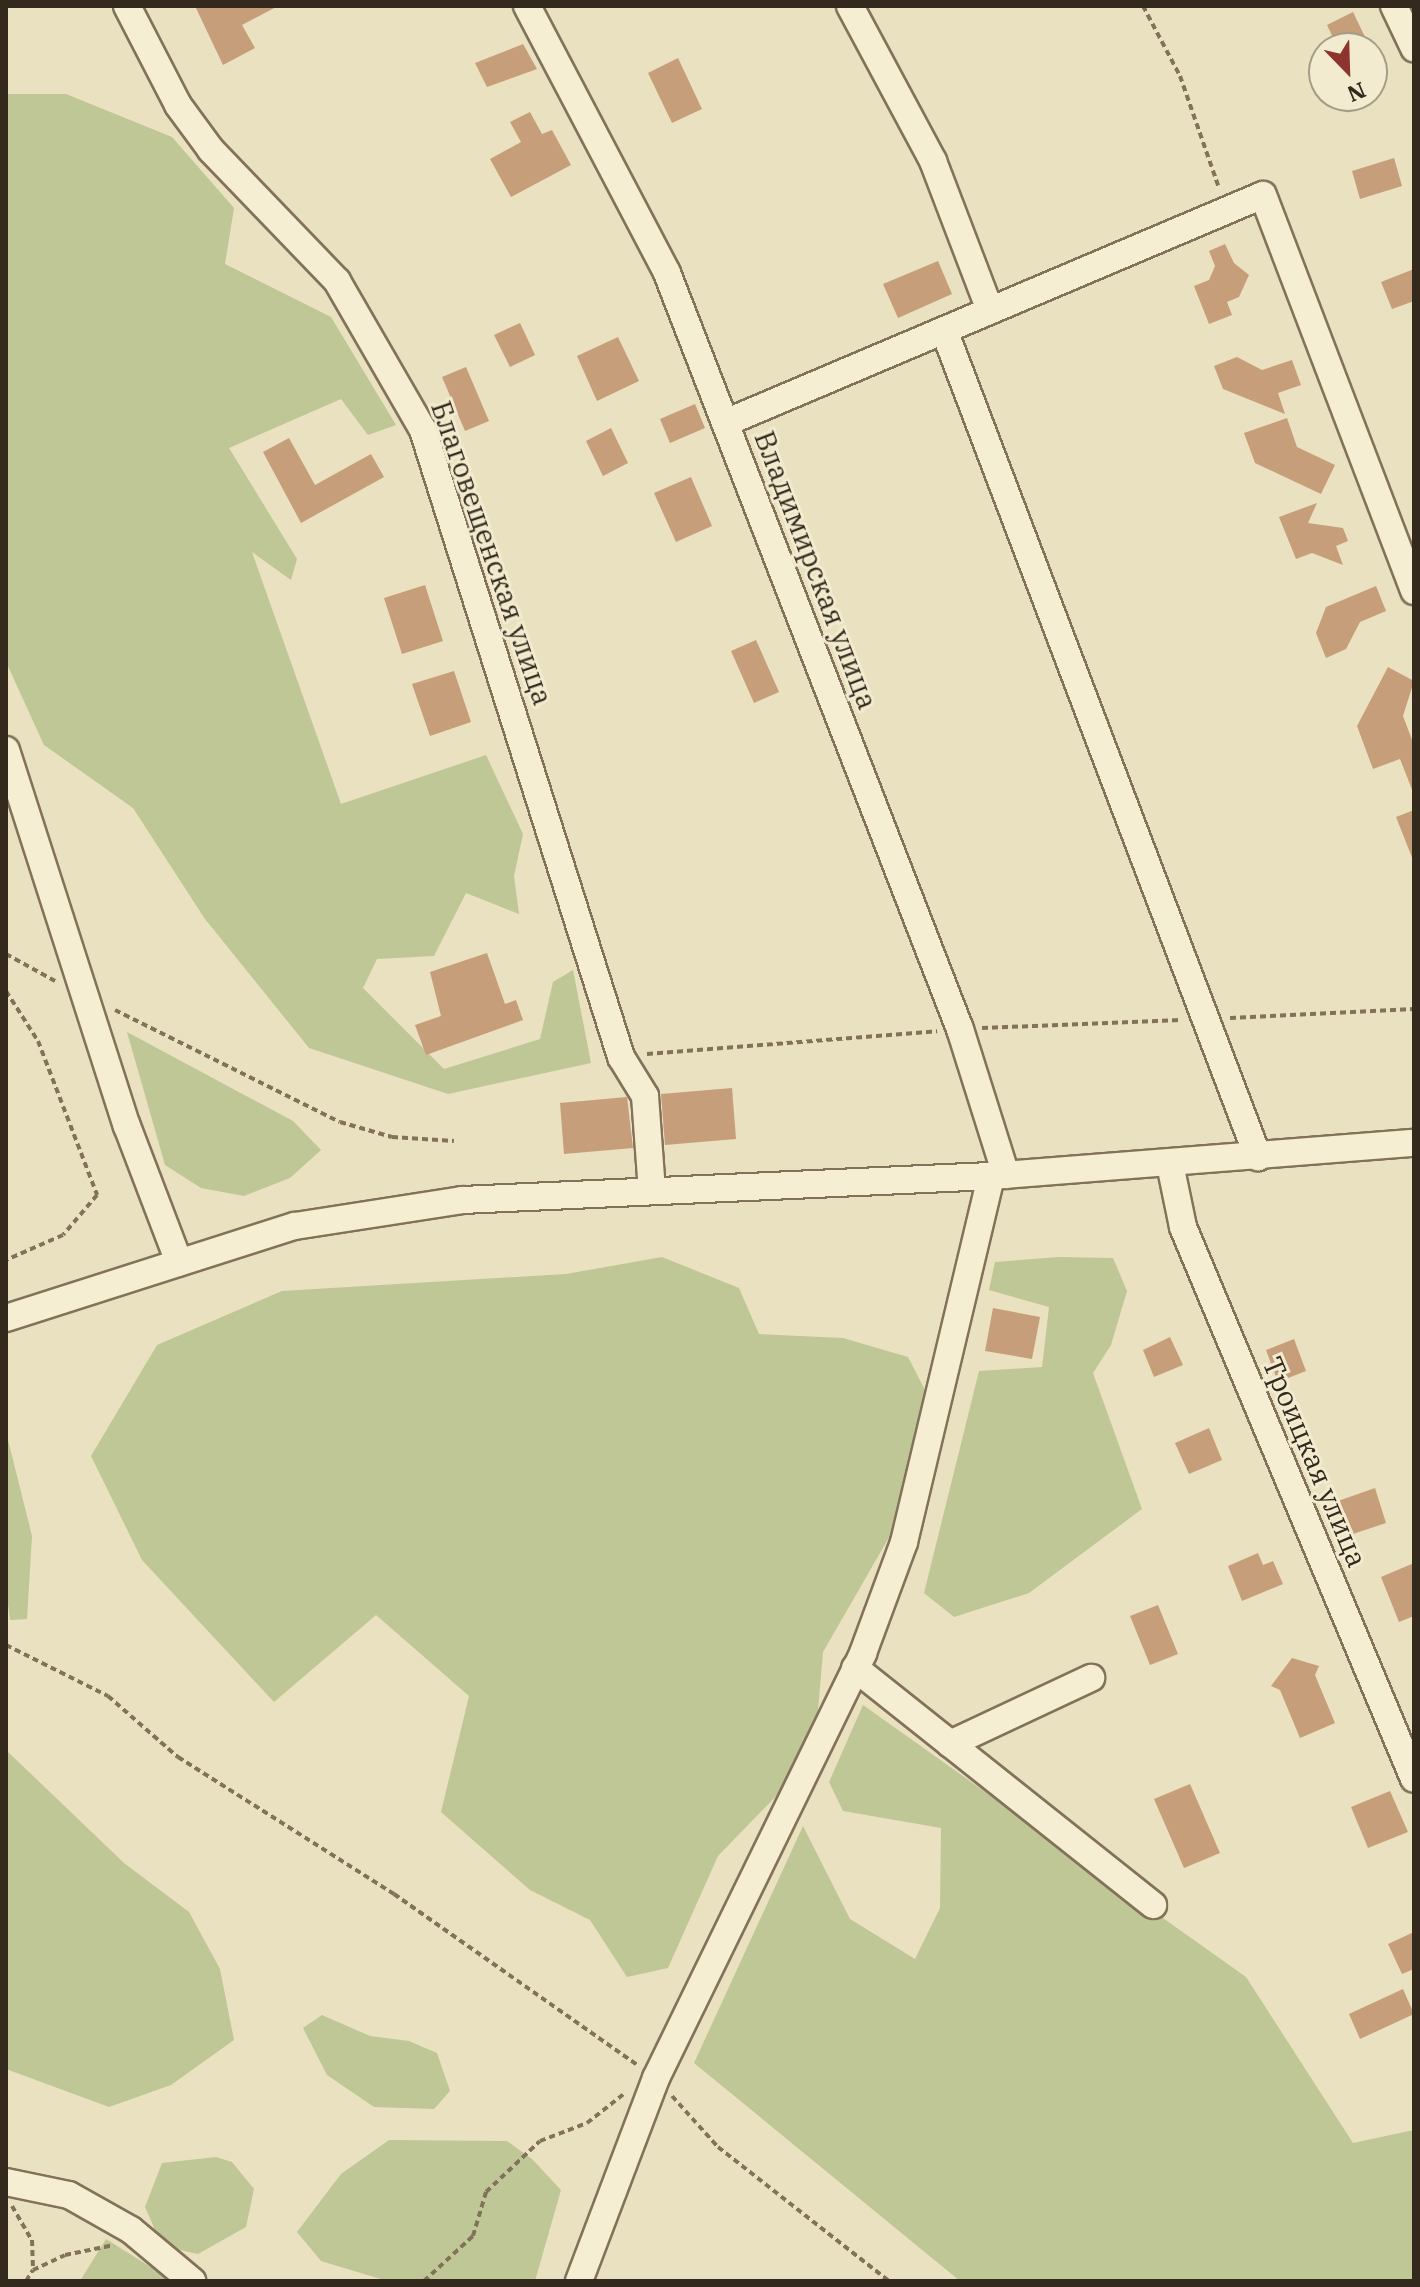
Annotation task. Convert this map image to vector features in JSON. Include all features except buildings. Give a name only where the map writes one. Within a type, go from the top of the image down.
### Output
[{"type":"street","name":"Благовещенская улица","points":[[127,6],[178,105],[211,150],[337,281],[423,430],[621,1057],[645,1096],[652,1191]]},
{"type":"street","name":"Владимирская улица","points":[[527,6],[667,273],[960,1029],[999,1176]]},
{"type":"street","points":[[850,6],[933,161],[990,310]]},
{"type":"street","points":[[1394,6],[1414,48]]},
{"type":"street","points":[[725,423],[1263,195],[1414,591]]},
{"type":"street","points":[[944,330],[1258,1157]]},
{"type":"street","points":[[6,750],[85,997],[179,1262]]},
{"type":"street","points":[[6,1318],[295,1226],[447,1202],[999,1176],[1414,1143]]},
{"type":"street","name":"Троицкая улица","points":[[1170,1164],[1183,1227],[1414,1779]]},
{"type":"street","points":[[579,2281],[656,2078],[855,1668],[904,1542],[999,1176]]},
{"type":"street","points":[[855,1668],[1153,1905]]},
{"type":"street","points":[[950,1744],[1091,1678]]},
{"type":"street","points":[[6,2182],[69,2195],[131,2230],[192,2281]]},
{"type":"path","points":[[1143,6],[1180,76],[1220,179],[1217,214]]},
{"type":"path","points":[[6,954],[85,997],[340,1122],[392,1137],[454,1141]]},
{"type":"path","points":[[6,991],[38,1041],[97,1195],[63,1235],[6,1260]]},
{"type":"path","points":[[621,1057],[960,1029],[1414,1009]]},
{"type":"path","points":[[6,1645],[108,1696],[178,1757],[394,1894],[656,2078],[718,2147],[889,2281]]},
{"type":"path","points":[[424,2281],[473,2236],[486,2192],[540,2141],[587,2123],[656,2078]]},
{"type":"path","points":[[6,2200],[32,2240],[33,2270]]},
{"type":"path","points":[[26,2281],[33,2270],[65,2255],[110,2248],[131,2230]]},
{"type":"green space","points":[[6,94],[66,94],[172,137],[234,208],[225,264],[331,317],[396,425],[368,435],[341,399],[229,448],[297,559],[291,580],[252,552],[341,804],[486,755],[523,834],[514,876],[519,914],[466,893],[434,956],[377,959],[363,988],[444,1069],[540,1039],[553,982],[573,970],[591,1063],[448,1094],[309,1048],[205,919],[133,808],[44,745],[6,662]]},
{"type":"green space","points":[[127,1032],[293,1121],[321,1150],[290,1178],[244,1196],[201,1188],[165,1165]]},
{"type":"green space","points":[[662,1257],[739,1288],[759,1334],[843,1338],[908,1357],[925,1390],[929,1468],[823,1652],[814,1757],[718,1856],[668,1968],[627,1977],[590,1920],[530,1890],[441,1812],[469,1696],[376,1615],[274,1702],[142,1560],[91,1456],[157,1345],[282,1291],[566,1274]]},
{"type":"green space","points":[[1059,1257],[1113,1258],[1127,1291],[1111,1345],[1093,1373],[1142,1509],[1029,1593],[954,1617],[924,1593],[979,1371],[1042,1367],[1049,1307],[989,1290],[995,1262]]},
{"type":"green space","points":[[6,1432],[32,1536],[27,1619],[10,1620],[6,1588]]},
{"type":"green space","points":[[863,1705],[1246,1977],[1353,2143],[1414,2130],[1414,2281],[960,2281],[694,2063],[803,1826],[850,1919],[915,1959],[940,1908],[941,1828],[843,1811],[829,1782]]},
{"type":"green space","points":[[6,1750],[124,1863],[189,1912],[220,1969],[234,2040],[171,2085],[109,2107],[6,2069]]},
{"type":"green space","points":[[322,2015],[370,2036],[409,2041],[437,2053],[450,2091],[434,2109],[374,2107],[327,2075],[303,2028]]},
{"type":"green space","points":[[389,2140],[507,2141],[532,2159],[561,2190],[535,2281],[387,2281],[321,2261],[297,2232],[341,2174]]},
{"type":"green space","points":[[216,2157],[232,2162],[254,2189],[246,2227],[198,2254],[162,2246],[145,2207],[162,2163]]},
{"type":"green space","points":[[106,2239],[173,2281],[80,2281]]}]
